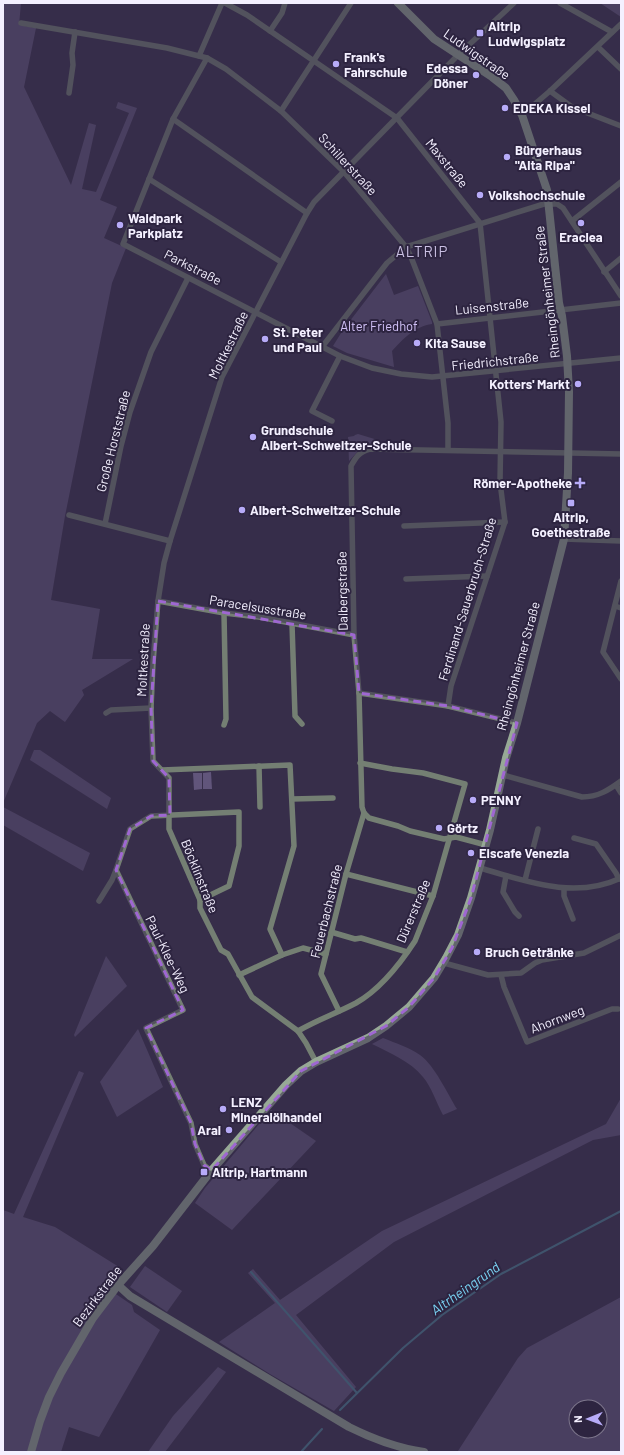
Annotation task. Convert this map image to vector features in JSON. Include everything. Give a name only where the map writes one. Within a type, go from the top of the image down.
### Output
[{"type":"street","name":"Maxstraße","points":[[223,3],[247,15],[397,118],[480,223]]},
{"type":"street","points":[[199,56],[223,3]]},
{"type":"street","points":[[270,31],[282,13],[285,3]]},
{"type":"street","points":[[281,111],[352,3]]},
{"type":"street","name":"Ludwigstraße","points":[[398,3],[434,39],[492,77],[506,88],[522,115],[543,177],[549,204]]},
{"type":"street","name":"Moltkestraße","points":[[151,708],[158,601],[164,563],[170,541],[222,377],[281,262],[306,214],[314,202],[458,55],[514,3]]},
{"type":"street","points":[[560,3],[612,32]]},
{"type":"street","name":"Schillerstraße","points":[[21,23],[167,48],[207,58],[226,69],[281,111],[344,172],[406,247],[437,324],[448,423],[448,450]]},
{"type":"street","points":[[522,115],[550,91],[621,24]]},
{"type":"street","points":[[69,93],[74,65],[72,53],[75,32]]},
{"type":"street","points":[[598,46],[621,69]]},
{"type":"street","name":"Parkstraße","points":[[207,58],[173,119],[123,244],[340,356],[372,368],[401,374],[442,377]]},
{"type":"street","points":[[550,91],[572,107],[621,126]]},
{"type":"street","points":[[173,119],[306,214]]},
{"type":"street","points":[[149,179],[281,262]]},
{"type":"street","points":[[572,221],[621,182]]},
{"type":"street","points":[[322,347],[387,263],[406,247],[544,204],[557,204],[563,208],[621,296]]},
{"type":"street","name":"Rheingönheimer Straße","points":[[316,1062],[368,1038],[386,1026],[418,998],[444,963],[458,935],[480,868],[506,758],[517,723],[564,539],[569,452],[569,392],[567,356],[549,204]]},
{"type":"street","points":[[480,223],[501,422],[501,451]]},
{"type":"street","points":[[604,272],[621,258]]},
{"type":"street","name":"Große Horststraße","points":[[105,524],[121,446],[130,412],[150,352],[188,278]]},
{"type":"street","name":"Luisenstraße","points":[[437,324],[621,303]]},
{"type":"street","points":[[332,421],[312,411],[340,356]]},
{"type":"street","name":"Friedrichstraße","points":[[442,377],[621,358]]},
{"type":"street","name":"Dalbergstraße","points":[[364,813],[361,800],[359,693],[354,635],[350,466],[356,456],[370,449],[621,454]]},
{"type":"street","name":"Ferdinand-Sauerbruch-Straße","points":[[448,706],[451,686],[505,522],[500,482],[501,451]]},
{"type":"street","points":[[70,514],[170,541]]},
{"type":"street","points":[[404,526],[505,522]]},
{"type":"street","points":[[564,539],[621,541]]},
{"type":"street","points":[[406,578],[487,576]]},
{"type":"street","points":[[621,581],[618,607],[603,652],[621,679]]},
{"type":"street","name":"Paracelsusstraße","points":[[158,601],[224,613],[259,617],[354,635]]},
{"type":"street","points":[[224,613],[226,719],[224,725]]},
{"type":"street","points":[[292,624],[295,716],[302,724]]},
{"type":"street","points":[[359,693],[448,706],[517,723]]},
{"type":"street","points":[[106,713],[111,710],[151,708]]},
{"type":"street","name":"Böcklinstraße","points":[[151,708],[153,761],[169,778],[169,829],[200,900],[200,908],[220,950],[228,954],[252,997],[298,1031],[316,1062]]},
{"type":"street","name":"Dürerstraße","points":[[298,1031],[358,1002],[384,982],[415,941],[433,896],[465,784],[423,773],[360,763]]},
{"type":"street","points":[[259,766],[260,807]]},
{"type":"street","points":[[162,770],[290,766],[294,846],[270,929],[282,956]]},
{"type":"street","points":[[503,775],[582,797],[597,795],[621,781]]},
{"type":"street","points":[[616,785],[621,793]]},
{"type":"street","points":[[292,799],[334,798]]},
{"type":"street","points":[[99,901],[112,880],[130,829],[151,816],[239,812],[239,846],[229,886],[200,900]]},
{"type":"street","points":[[364,813],[369,818],[410,831],[444,839],[456,837],[486,845]]},
{"type":"street","name":"Feuerbachstraße","points":[[339,1011],[321,974],[346,874],[364,813]]},
{"type":"street","points":[[525,880],[538,829]]},
{"type":"street","points":[[480,868],[506,876],[564,889],[592,886],[620,878],[596,844],[574,838]]},
{"type":"street","name":"Paul-Klee-Weg","points":[[116,870],[183,1010],[146,1028],[191,1123],[195,1144],[204,1165],[211,1171]]},
{"type":"street","points":[[346,874],[433,896]]},
{"type":"street","points":[[506,876],[503,892],[519,916]]},
{"type":"street","points":[[564,889],[564,896],[573,919]]},
{"type":"street","points":[[331,932],[361,938],[407,952]]},
{"type":"street","points":[[444,963],[488,975],[521,973],[542,960],[584,953],[621,935]]},
{"type":"street","points":[[239,975],[303,948],[326,954]]},
{"type":"street","name":"Ahornweg","points":[[501,975],[504,987],[527,1042],[612,1009],[618,1009]]},
{"type":"street","name":"Bezirkstraße","points":[[31,1452],[44,1409],[61,1373],[93,1318],[118,1285],[153,1246],[211,1171],[286,1085],[301,1071],[316,1062]]},
{"type":"street","points":[[118,1285],[130,1296],[349,1427],[388,1444],[424,1452]]},
{"type":"highlighted area","points":[[158,601],[354,635],[359,693],[448,706],[517,723],[471,898],[452,948],[434,978],[409,1007],[386,1026],[301,1071],[211,1171],[204,1165],[195,1144],[191,1123],[146,1028],[183,1010],[116,870],[130,829],[151,816],[170,815],[169,778],[153,761],[151,708]]},
{"type":"green space","points":[[3,3],[21,3],[19,25],[36,28],[24,87],[71,185],[89,123],[96,125],[82,189],[96,192],[129,113],[116,108],[118,102],[137,108],[100,200],[117,207],[104,238],[126,248],[112,283],[65,516],[51,600],[100,609],[92,659],[133,659],[82,690],[84,695],[65,722],[50,711],[37,723],[3,803]]},
{"type":"green space","points":[[600,3],[621,3],[621,17]]},
{"type":"green space","name":"Alter Friedhof","points":[[386,274],[394,295],[418,286],[432,322],[432,324],[415,330],[400,342],[392,351],[394,367],[347,353],[333,346],[343,330]]},
{"type":"green space","points":[[358,434],[381,441],[381,446],[369,446],[360,449],[349,461],[348,437]]},
{"type":"green space","points":[[34,750],[40,750],[111,798],[107,809],[30,760]]},
{"type":"green space","points":[[211,772],[212,789],[203,789],[203,773]]},
{"type":"green space","points":[[193,773],[202,773],[202,789],[194,790]]},
{"type":"green space","points":[[3,807],[90,853],[83,871],[3,825]]},
{"type":"green space","points":[[106,956],[127,986],[75,1037],[74,1035]]},
{"type":"green space","points":[[138,1029],[163,1087],[117,1117],[100,1082]]},
{"type":"green space","points":[[383,1038],[402,1045],[420,1055],[436,1073],[457,1109],[443,1115],[429,1085],[418,1071],[399,1058],[372,1044]]},
{"type":"green space","points":[[79,1071],[84,1073],[23,1217],[55,1227],[119,1267],[104,1286],[132,1305],[134,1312],[160,1330],[99,1437],[69,1427],[61,1452],[3,1452],[3,1210],[14,1214]]},
{"type":"green space","points":[[621,1098],[621,1135],[593,1140],[394,1242],[296,1315],[356,1387],[334,1411],[270,1374],[219,1342],[275,1303],[248,1273],[253,1269],[280,1300],[382,1231],[606,1124]]},
{"type":"green space","points":[[271,1110],[316,1141],[232,1230],[195,1203],[205,1188]]},
{"type":"green space","points":[[145,1266],[182,1291],[167,1312],[130,1287]]},
{"type":"green space","points":[[621,1297],[621,1452],[458,1451],[518,1358],[527,1348]]},
{"type":"green space","points":[[218,1367],[226,1372],[165,1452],[148,1452],[173,1416]]},
{"type":"waterway","name":"Altrheingrund","points":[[340,1410],[403,1348],[442,1315],[501,1274],[621,1211]]},
{"type":"waterway","points":[[251,1272],[357,1393]]},
{"type":"waterway","name":"Altrheingrund","points":[[301,1452],[322,1429]]},
{"type":"place","name":"Altrip Ludwigsplatz","points":[[480,33]]},
{"type":"place","name":"Frank's Fahrschule","points":[[336,64]]},
{"type":"place","name":"Edessa Döner","points":[[476,75]]},
{"type":"place","name":"EDEKA Kissel","points":[[505,108]]},
{"type":"place","name":"Bürgerhaus \"Alta Ripa\"","points":[[507,157]]},
{"type":"place","name":"Volkshochschule","points":[[480,195]]},
{"type":"place","name":"Eraclea","points":[[581,223]]},
{"type":"place","name":"Waldpark Parkplatz","points":[[120,225]]},
{"type":"place","name":"St. Peter und Paul","points":[[265,339]]},
{"type":"place","name":"Kita Sause","points":[[417,343]]},
{"type":"place","name":"Kotters' Markt","points":[[578,384]]},
{"type":"place","name":"Grundschule Albert-Schweitzer-Schule","points":[[253,437]]},
{"type":"place","name":"Römer-Apotheke","points":[[580,483]]},
{"type":"place","name":"Altrip, Goethestraße","points":[[571,503]]},
{"type":"place","name":"Albert-Schweitzer-Schule","points":[[242,510]]},
{"type":"place","name":"PENNY","points":[[473,800]]},
{"type":"place","name":"Görtz","points":[[439,828]]},
{"type":"place","name":"Eiscafe Venezia","points":[[471,853]]},
{"type":"place","name":"Bruch Getränke","points":[[477,952]]},
{"type":"place","name":"LENZ Mineralölhandel","points":[[223,1109]]},
{"type":"place","name":"Aral","points":[[229,1130]]},
{"type":"place","name":"Altrip, Hartmann","points":[[204,1172]]},
{"type":"district","name":"ALTRIP","points":[[422,251]]}]
